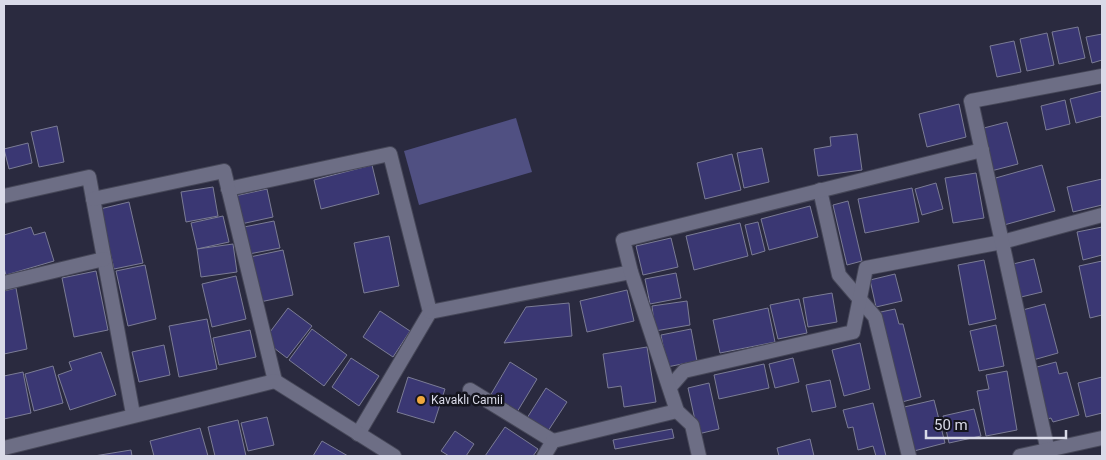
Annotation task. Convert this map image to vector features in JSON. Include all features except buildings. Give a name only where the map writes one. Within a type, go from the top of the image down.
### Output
[{"type":"street","points":[[1048,453],[971,101],[1102,76]]},
{"type":"street","points":[[699,456],[692,425],[677,411],[631,272],[623,240],[982,150]]},
{"type":"street","points":[[228,189],[390,154],[430,312],[358,434]]},
{"type":"street","points":[[93,199],[224,171],[275,381],[394,456]]},
{"type":"street","points":[[4,196],[89,177],[133,414]]},
{"type":"street","points":[[820,190],[839,275],[875,317],[909,456]]},
{"type":"street","points":[[670,388],[684,371],[853,332],[866,268],[1002,242],[1102,215]]},
{"type":"street","points":[[4,283],[104,259]]},
{"type":"street","points":[[430,312],[631,272]]},
{"type":"street","points":[[4,448],[133,414],[275,381]]},
{"type":"street","points":[[470,390],[553,441],[677,411]]},
{"type":"street","points":[[1020,456],[1048,453],[1102,438]]},
{"type":"street","points":[[544,456],[553,441]]},
{"type":"shaded area","points":[[516,118],[532,172],[419,205],[404,151]]},
{"type":"place","name":"Kavaklı Camii","points":[[421,400]]}]
